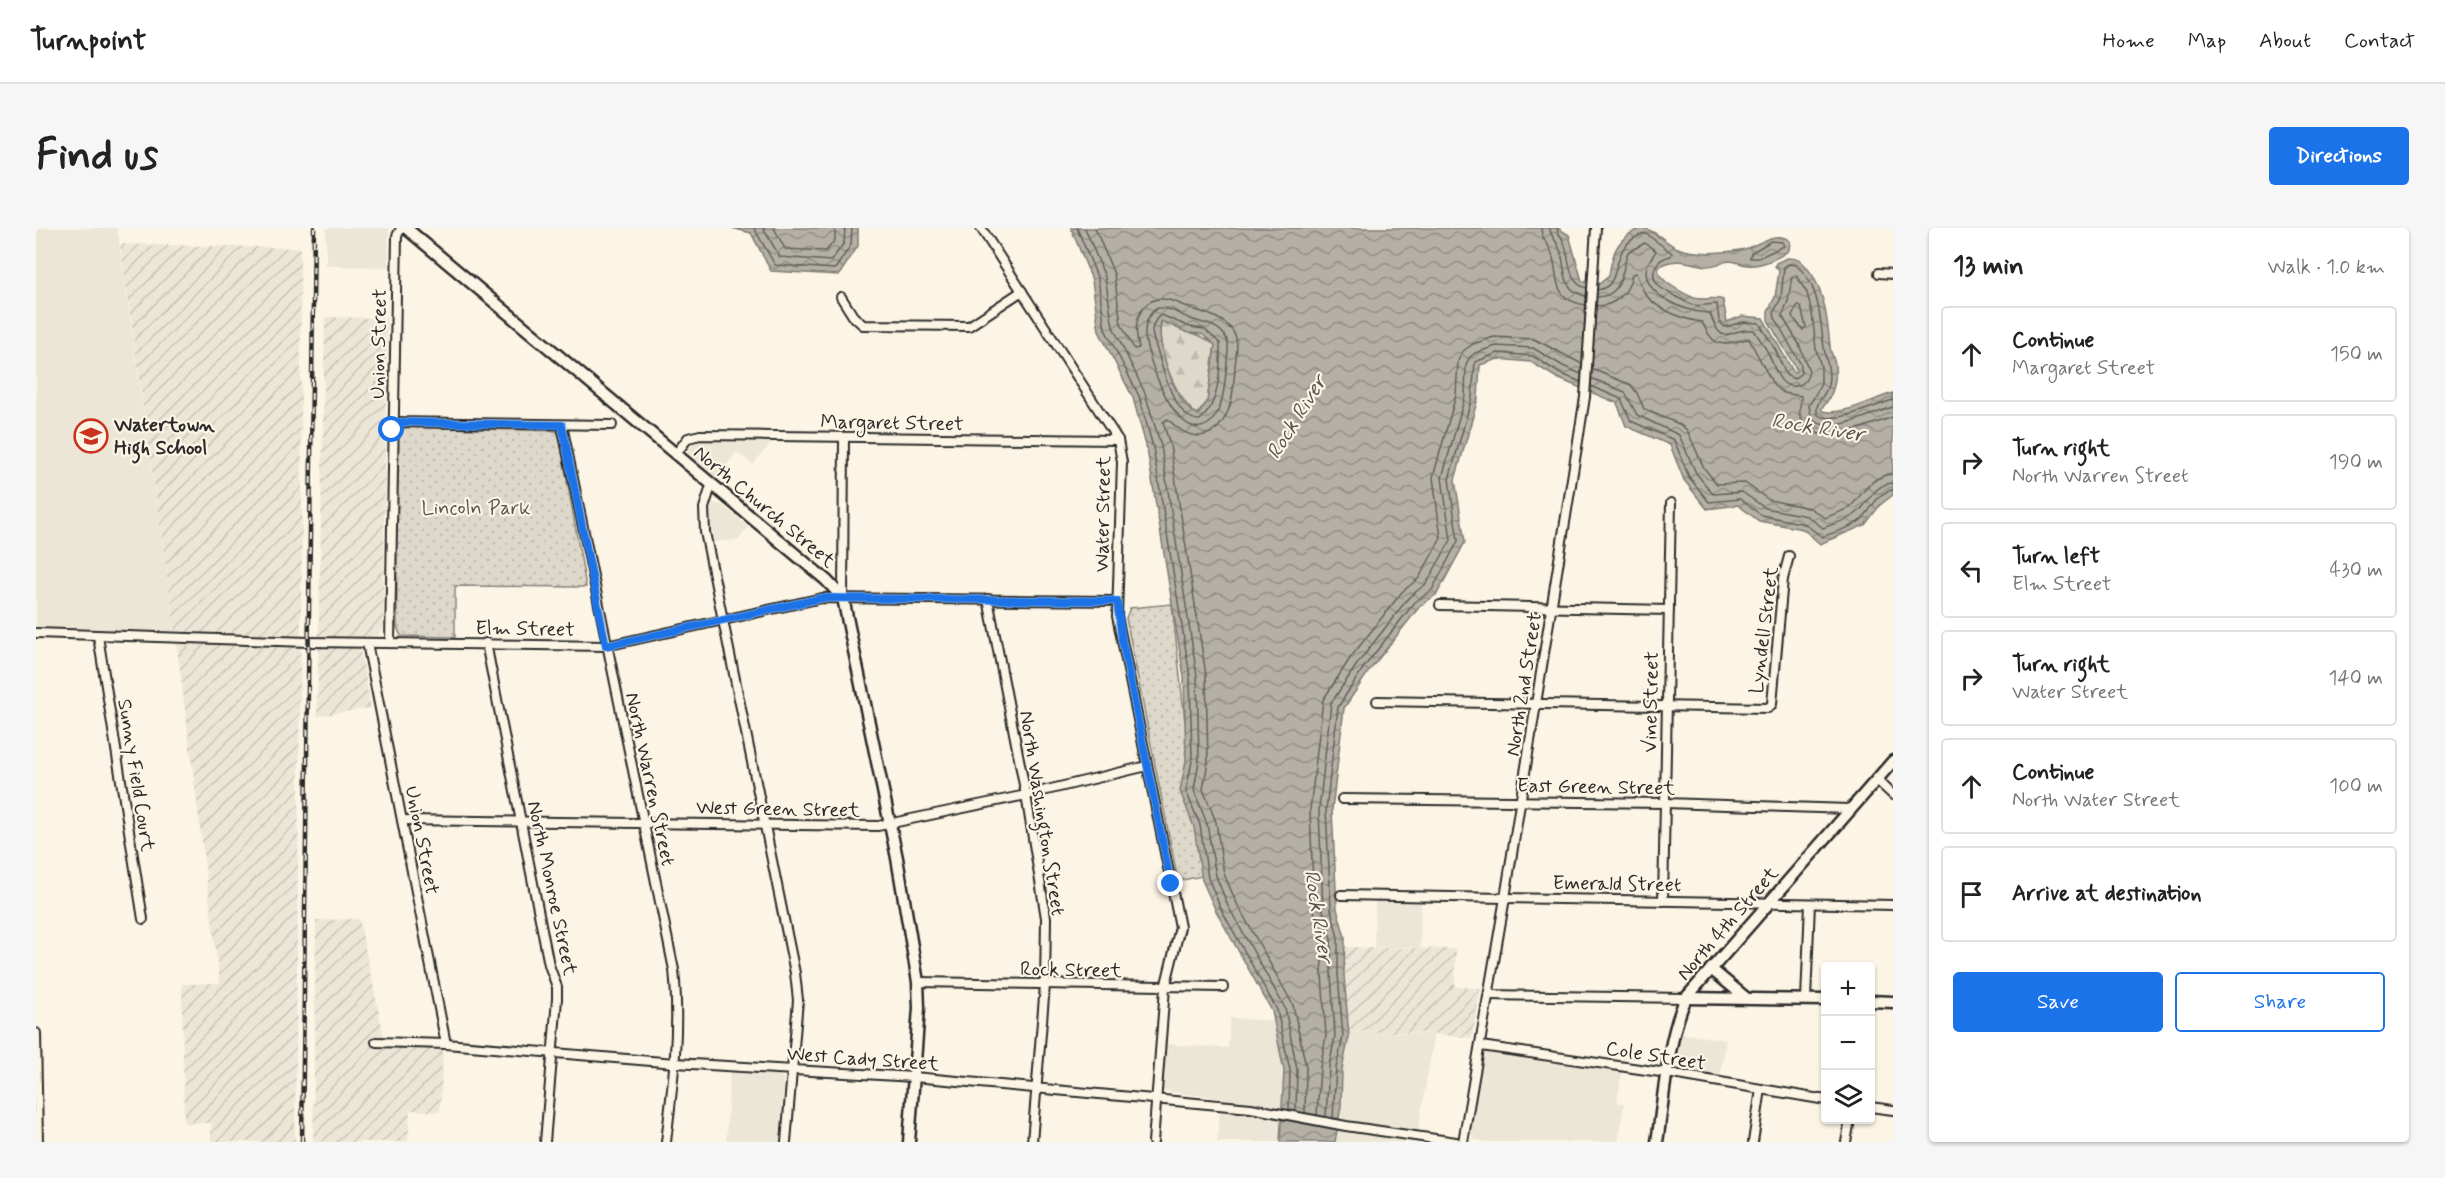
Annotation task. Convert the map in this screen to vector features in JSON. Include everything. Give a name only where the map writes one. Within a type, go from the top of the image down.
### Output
[{"type":"main road","name":"North Church Street","points":[[406,228],[711,486],[826,580],[843,598]]},
{"type":"main road","points":[[843,598],[888,824],[897,858],[918,982],[919,1008],[909,1142]]},
{"type":"main road","name":"North 4th Street","points":[[1657,1142],[1667,1073],[1678,1020],[1686,998],[1893,762]]},
{"type":"main road","points":[[1711,969],[1746,998]]},
{"type":"main road","points":[[1686,998],[1821,1000]]},
{"type":"main road","points":[[1875,1001],[1893,1002]]},
{"type":"street","name":"Union Street","points":[[390,642],[397,236],[401,228]]},
{"type":"street","name":"Water Street","points":[[981,228],[1118,440],[1122,462],[1117,616],[1180,927],[1165,988],[1153,1142]]},
{"type":"street","name":"North 2nd Street","points":[[1463,1142],[1537,704],[1585,396],[1596,228]]},
{"type":"street","points":[[1879,273],[1893,274]]},
{"type":"street","points":[[841,297],[853,316],[862,325],[969,326],[1022,291]]},
{"type":"street","points":[[393,422],[612,424]]},
{"type":"street","name":"North Warren Street","points":[[562,425],[674,970],[677,1000],[675,1063],[666,1142]]},
{"type":"street","name":"Margaret Street","points":[[675,455],[688,438],[700,435],[1118,440]]},
{"type":"street","points":[[843,598],[844,438]]},
{"type":"street","points":[[711,486],[705,500],[704,522],[798,993],[786,1142]]},
{"type":"street","name":"Vine Street","points":[[1663,901],[1671,503]]},
{"type":"street","name":"Lyndell Street","points":[[1667,707],[1768,708],[1772,704],[1783,579],[1789,556]]},
{"type":"street","name":"Elm Street","points":[[36,633],[367,643],[606,646],[822,598],[1117,601]]},
{"type":"street","name":"North Washington Street","points":[[988,599],[1026,795],[1046,918],[1045,985],[1032,1142]]},
{"type":"street","points":[[1440,605],[1669,610]]},
{"type":"street","name":"Sunny Field Court","points":[[98,636],[143,920]]},
{"type":"street","name":"Union Street","points":[[367,643],[446,1044]]},
{"type":"street","name":"North Monroe Street","points":[[486,643],[549,965],[557,987],[554,1053],[545,1142]]},
{"type":"street","points":[[1377,701],[1667,707]]},
{"type":"street","name":"West Green Street","points":[[402,820],[765,825],[888,824],[1026,795],[1147,766]]},
{"type":"street","points":[[1877,780],[1893,795]]},
{"type":"street","name":"East Green Street","points":[[1342,799],[1665,803],[1850,809]]},
{"type":"street","name":"Emerald Street","points":[[1341,896],[1893,905]]},
{"type":"street","points":[[1806,999],[1810,904]]},
{"type":"street","name":"Rock Street","points":[[918,982],[1165,988],[1223,987]]},
{"type":"street","points":[[1489,995],[1686,998]]},
{"type":"street","points":[[36,1033],[38,1142]]},
{"type":"street","name":"West Cady Street","points":[[376,1042],[446,1044],[675,1063],[914,1077],[1036,1090],[1156,1099],[1251,1108],[1346,1126],[1456,1142]]},
{"type":"street","name":"Cole Street","points":[[1481,1046],[1667,1073],[1821,1099]]},
{"type":"street","points":[[1753,1142],[1761,1089]]},
{"type":"street","points":[[1875,1108],[1893,1110]]},
{"type":"street","points":[[1846,1142],[1849,1124]]},
{"type":"shaded area","name":"Watertown High School","points":[[36,228],[117,228],[175,632],[36,628]]},
{"type":"shaded area","points":[[326,228],[389,228],[388,267],[326,266]]},
{"type":"shaded area","points":[[120,244],[300,248],[302,521],[295,1142],[211,1142],[211,1123],[184,1123],[182,984],[220,983],[175,632]]},
{"type":"shaded area","points":[[325,317],[387,318],[383,626],[378,636],[358,637],[371,708],[317,716]]},
{"type":"shaded area","points":[[701,440],[772,441],[753,465],[737,452],[716,478],[688,454],[690,443]]},
{"type":"shaded area","points":[[713,503],[722,505],[749,527],[738,540],[714,542],[709,512]]},
{"type":"shaded area","points":[[1375,899],[1421,900],[1420,948],[1374,947]]},
{"type":"shaded area","points":[[359,919],[386,1046],[443,1048],[440,1112],[410,1110],[408,1142],[313,1142],[316,920]]},
{"type":"shaded area","points":[[1344,947],[1456,949],[1455,987],[1481,988],[1472,1038],[1424,1033],[1348,1031]]},
{"type":"shaded area","points":[[1230,1018],[1274,1021],[1284,1071],[1280,1142],[1217,1142],[1221,1098],[1162,1091],[1166,1044],[1228,1048]]},
{"type":"shaded area","points":[[1348,1031],[1433,1034],[1416,1141],[1420,1142],[1335,1142]]},
{"type":"shaded area","points":[[1679,1033],[1726,1040],[1720,1078],[1676,1070]]},
{"type":"shaded area","points":[[1487,1052],[1622,1073],[1617,1102],[1624,1104],[1618,1142],[1487,1142],[1475,1140],[1470,1133],[1483,1056]]},
{"type":"shaded area","points":[[730,1071],[779,1075],[784,1079],[780,1142],[726,1142]]},
{"type":"green space","points":[[1162,320],[1196,334],[1215,345],[1207,402],[1197,415],[1182,397],[1169,371],[1161,344]]},
{"type":"green space","name":"Lincoln Park","points":[[402,427],[556,431],[559,435],[586,587],[455,586],[455,637],[401,636],[397,627],[396,435]]},
{"type":"green space","points":[[1172,604],[1202,876],[1178,881],[1126,618],[1130,608]]},
{"type":"water","points":[[732,228],[858,228],[858,246],[839,275],[771,271],[751,233]]},
{"type":"water","name":"Rock River","points":[[1071,228],[1558,228],[1569,235],[1582,281],[1599,284],[1609,276],[1614,253],[1622,240],[1634,231],[1643,228],[1655,233],[1675,247],[1698,252],[1746,249],[1778,237],[1790,241],[1789,250],[1763,263],[1747,265],[1729,261],[1707,266],[1676,261],[1666,263],[1660,267],[1658,272],[1667,282],[1692,297],[1723,300],[1727,322],[1742,316],[1763,318],[1794,373],[1795,367],[1768,320],[1768,311],[1775,297],[1779,271],[1775,266],[1776,263],[1787,258],[1799,259],[1819,288],[1835,364],[1833,388],[1822,411],[1849,409],[1893,393],[1893,495],[1880,505],[1865,525],[1820,544],[1803,529],[1759,521],[1738,505],[1707,509],[1684,480],[1670,445],[1626,426],[1617,403],[1557,378],[1531,362],[1498,359],[1480,365],[1478,398],[1455,480],[1465,542],[1437,594],[1420,606],[1369,671],[1344,708],[1332,810],[1337,909],[1345,937],[1344,974],[1349,1037],[1342,1069],[1341,1106],[1335,1142],[1280,1142],[1284,1071],[1272,1011],[1216,911],[1202,880],[1194,827],[1180,791],[1186,761],[1184,677],[1147,449],[1133,398],[1099,331],[1092,280]],"holes":[[[1161,321],[1188,333],[1202,334],[1215,345],[1207,402],[1198,415],[1186,406],[1175,388],[1163,352]]]},
{"type":"railway","points":[[302,1142],[314,228]]},
{"type":"place","name":"Watertown High School","points":[[91,436]]},
{"type":"route","points":[[392,430],[393,422],[562,425],[606,646],[822,598],[1117,601],[1117,616],[1156,819],[1171,884]]}]
